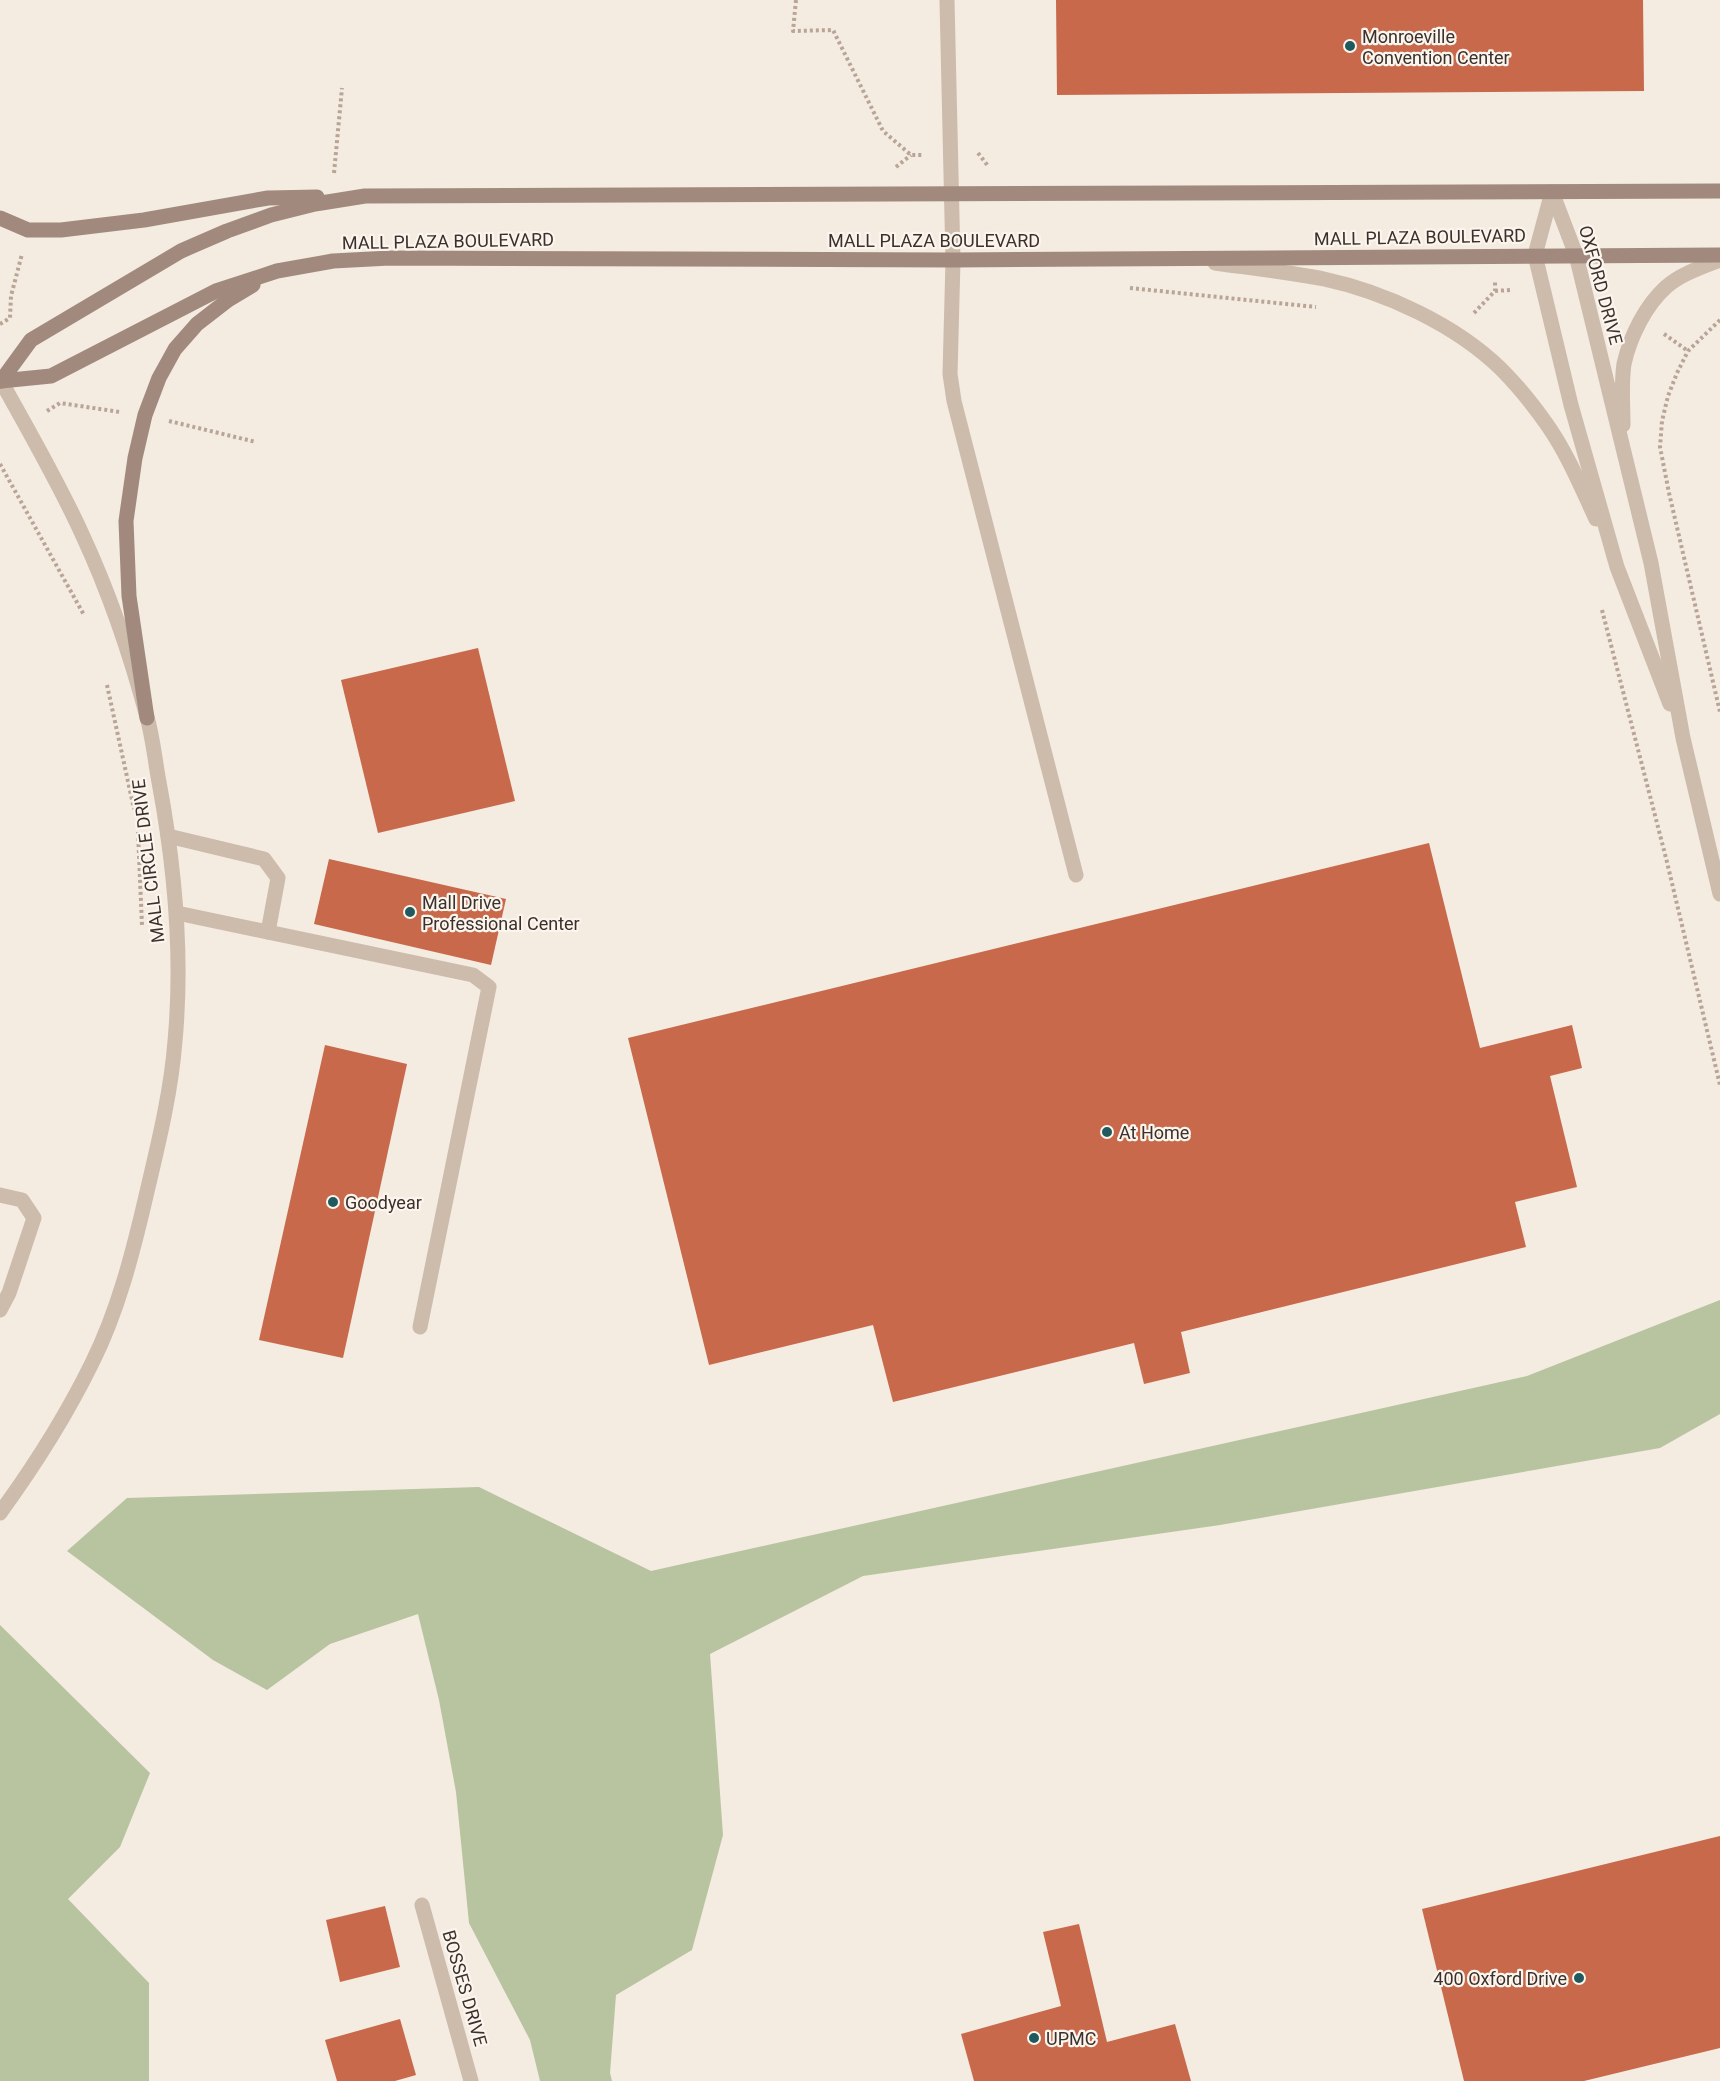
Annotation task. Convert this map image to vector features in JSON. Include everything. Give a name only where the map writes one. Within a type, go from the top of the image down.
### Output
[{"type":"main road","points":[[0,218],[28,230],[61,230],[144,220],[268,198],[365,196],[1720,191]]},
{"type":"main road","points":[[1,380],[31,340],[181,252],[226,231],[271,215],[315,204],[365,196]]},
{"type":"main road","name":"MALL PLAZA BOULEVARD","points":[[1,380],[51,376],[216,291],[277,271],[333,261],[390,258],[953,260],[1720,255]]},
{"type":"main road","points":[[147,718],[129,596],[126,521],[135,458],[145,415],[159,378],[176,349],[190,332],[228,300],[277,271]]},
{"type":"street","points":[[947,0],[953,260],[950,374],[954,401],[1076,875]]},
{"type":"street","name":"OXFORD DRIVE","points":[[1552,192],[1576,255],[1623,446],[1651,564],[1683,738],[1720,894]]},
{"type":"street","name":"OXFORD DRIVE","points":[[1552,192],[1535,255],[1570,405],[1617,567],[1683,738]]},
{"type":"street","points":[[1189,258],[1325,280],[1372,293],[1413,310],[1473,346],[1501,369],[1548,427],[1570,462],[1617,567]]},
{"type":"street","points":[[1623,446],[1624,365],[1642,318],[1666,287],[1691,271],[1720,260]]},
{"type":"street","name":"MALL CIRCLE DRIVE","points":[[0,1512],[57,1427],[93,1361],[116,1304],[140,1224],[160,1134],[175,1043],[178,978],[177,913],[168,836],[147,718],[120,631],[82,534],[1,380]]},
{"type":"street","points":[[168,836],[264,860],[278,878],[268,932]]},
{"type":"street","points":[[177,913],[473,975],[489,987],[420,1327]]},
{"type":"street","points":[[0,1195],[22,1200],[33,1218],[9,1293],[0,1310]]},
{"type":"street","name":"BOSSES DRIVE","points":[[422,1905],[471,2081]]},
{"type":"path","points":[[796,0],[793,31],[833,30],[883,131],[910,155]]},
{"type":"path","points":[[334,174],[342,88]]},
{"type":"path","points":[[975,147],[987,165],[994,169]]},
{"type":"path","points":[[0,324],[10,318],[11,296],[28,230]]},
{"type":"path","points":[[1495,274],[1495,291]]},
{"type":"path","points":[[1119,287],[1324,309]]},
{"type":"path","points":[[1471,316],[1495,291],[1510,290]]},
{"type":"path","points":[[1720,320],[1688,351],[1668,396],[1662,421],[1660,447],[1720,712]]},
{"type":"path","points":[[1658,330],[1688,351]]},
{"type":"path","points":[[0,464],[85,617]]},
{"type":"path","points":[[1600,603],[1666,858],[1720,1085]]},
{"type":"path","points":[[105,676],[135,815]]},
{"type":"path","points":[[138,827],[142,925]]},
{"type":"green space","points":[[1720,1300],[1720,1414],[1660,1448],[1220,1525],[863,1576],[710,1654],[723,1835],[692,1950],[616,1995],[610,2073],[612,2081],[540,2081],[530,2040],[469,1923],[456,1792],[439,1700],[418,1614],[330,1644],[267,1690],[213,1660],[67,1551],[127,1498],[479,1487],[651,1571],[1527,1376]]},
{"type":"green space","points":[[0,1625],[150,1773],[120,1847],[68,1899],[149,1983],[149,2081],[0,2081]]},
{"type":"building","name":"Monroeville Convention Center","points":[[1056,0],[1643,0],[1644,91],[1057,95]]},
{"type":"building","points":[[478,648],[515,801],[378,833],[341,680]]},
{"type":"building","name":"At Home","points":[[1429,843],[1480,1048],[1572,1025],[1582,1068],[1550,1076],[1577,1187],[1515,1202],[1526,1247],[1181,1332],[1190,1373],[1144,1384],[1134,1343],[893,1402],[873,1325],[709,1365],[628,1038]]},
{"type":"building","name":"Mall Drive Professional Center","points":[[329,859],[506,899],[491,965],[314,924]]},
{"type":"building","name":"Goodyear","points":[[325,1045],[407,1064],[343,1358],[259,1340]]},
{"type":"building","name":"400 Oxford Drive","points":[[1720,1836],[1720,2048],[1584,2081],[1464,2081],[1422,1909]]},
{"type":"building","points":[[385,1906],[400,1967],[340,1982],[326,1920]]},
{"type":"building","name":"UPMC","points":[[1079,1924],[1107,2042],[1175,2024],[1191,2081],[974,2081],[961,2034],[1061,2006],[1043,1932]]},
{"type":"building","points":[[400,2019],[416,2075],[395,2081],[337,2081],[325,2040]]},
{"type":"place","name":"Monroeville Convention Center","points":[[1350,46]]},
{"type":"place","name":"Mall Drive Professional Center","points":[[410,912]]},
{"type":"place","name":"At Home","points":[[1107,1132]]},
{"type":"place","name":"Goodyear","points":[[333,1202]]},
{"type":"place","name":"400 Oxford Drive","points":[[1579,1978]]},
{"type":"place","name":"UPMC","points":[[1034,2038]]}]
